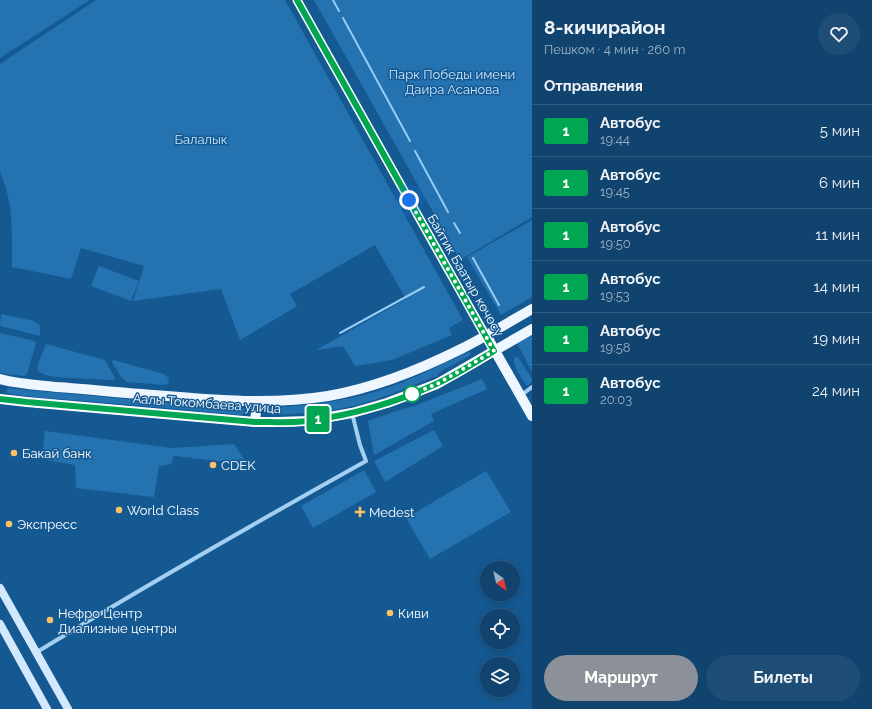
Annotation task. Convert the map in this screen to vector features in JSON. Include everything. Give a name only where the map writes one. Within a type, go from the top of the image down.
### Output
[{"type":"main road","name":"Байтик Баатыр көчөсү","points":[[297,0],[448,270],[532,416]]},
{"type":"main road","name":"Аалы Токомбаева улица","points":[[0,380],[101,391],[233,401],[320,397],[360,389],[406,374],[462,349],[532,309]]},
{"type":"main road","name":"Аалы Токомбаева улица","points":[[0,399],[255,422],[306,421],[352,413],[387,403],[437,384],[532,329]]},
{"type":"main road","points":[[255,422],[258,401]]},
{"type":"main road","points":[[0,588],[68,709]]},
{"type":"main road","points":[[0,624],[48,709]]},
{"type":"street","points":[[520,396],[532,387]]},
{"type":"street","points":[[36,652],[280,509],[366,461],[360,445],[352,413]]},
{"type":"green space","points":[[0,0],[90,0],[0,58]]},
{"type":"green space","name":"Балалык","points":[[96,0],[285,0],[463,320],[449,328],[452,335],[392,360],[355,366],[343,346],[316,350],[406,299],[375,245],[290,294],[297,306],[240,340],[221,289],[133,301],[144,266],[81,248],[71,279],[12,267],[10,207],[5,184],[0,172],[0,64]]},
{"type":"green space","name":"Парк Победы имени Даира Асанова","points":[[314,0],[532,0],[532,217],[460,260]]},
{"type":"green space","points":[[532,220],[532,297],[501,315],[467,257]]},
{"type":"green space","points":[[99,266],[139,281],[131,301],[91,286]]},
{"type":"green space","points":[[1,314],[34,321],[40,326],[40,336],[0,326]]},
{"type":"green space","points":[[0,333],[35,341],[36,343],[27,374],[24,376],[0,373]]},
{"type":"green space","points":[[532,334],[532,372],[517,343]]},
{"type":"green space","points":[[46,344],[105,360],[115,378],[110,380],[64,378],[41,373],[37,368]]},
{"type":"green space","points":[[469,352],[471,354],[469,356],[440,372],[437,376],[367,402],[314,412],[271,415],[268,412],[269,408],[331,402],[376,392],[410,379]]},
{"type":"green space","points":[[518,357],[532,379],[532,382],[527,386],[515,365],[514,358]]},
{"type":"green space","points":[[113,360],[164,374],[167,376],[169,381],[168,384],[127,382],[121,377],[112,362]]},
{"type":"green space","points":[[482,379],[487,389],[431,414],[434,421],[374,455],[368,421],[417,405]]},
{"type":"green space","points":[[7,388],[243,408],[246,413],[240,415],[34,397],[6,393]]},
{"type":"green space","points":[[434,430],[443,446],[385,482],[374,461]]},
{"type":"green space","points":[[45,431],[172,448],[234,444],[248,465],[232,461],[218,461],[174,456],[171,464],[159,466],[154,497],[76,488],[75,465],[42,459]]},
{"type":"green space","points":[[364,470],[376,492],[313,528],[301,506]]},
{"type":"green space","points":[[486,471],[511,512],[430,559],[406,518]]},
{"type":"waterway","points":[[333,0],[339,11]]},
{"type":"waterway","points":[[343,18],[410,141]]},
{"type":"waterway","points":[[415,151],[448,212]]},
{"type":"waterway","points":[[454,223],[460,233]]},
{"type":"waterway","points":[[473,258],[499,305]]},
{"type":"waterway","points":[[340,333],[424,287]]},
{"type":"bus line","name":"1","points":[[0,399],[255,422],[306,421],[352,413],[415,393],[437,384],[494,351],[297,0]]},
{"type":"place","name":"Бакай банк","points":[[14,453]]},
{"type":"place","name":"CDEK","points":[[213,465]]},
{"type":"place","name":"World Class","points":[[119,510]]},
{"type":"place","name":"Medest","points":[[360,512]]},
{"type":"place","name":"Экспресс","points":[[9,524]]},
{"type":"place","name":"Киви","points":[[390,613]]},
{"type":"place","name":"Нефро Центр Диализные центры","points":[[50,620]]},
{"type":"route","points":[[409,200],[494,351],[437,384],[412,394]]}]
